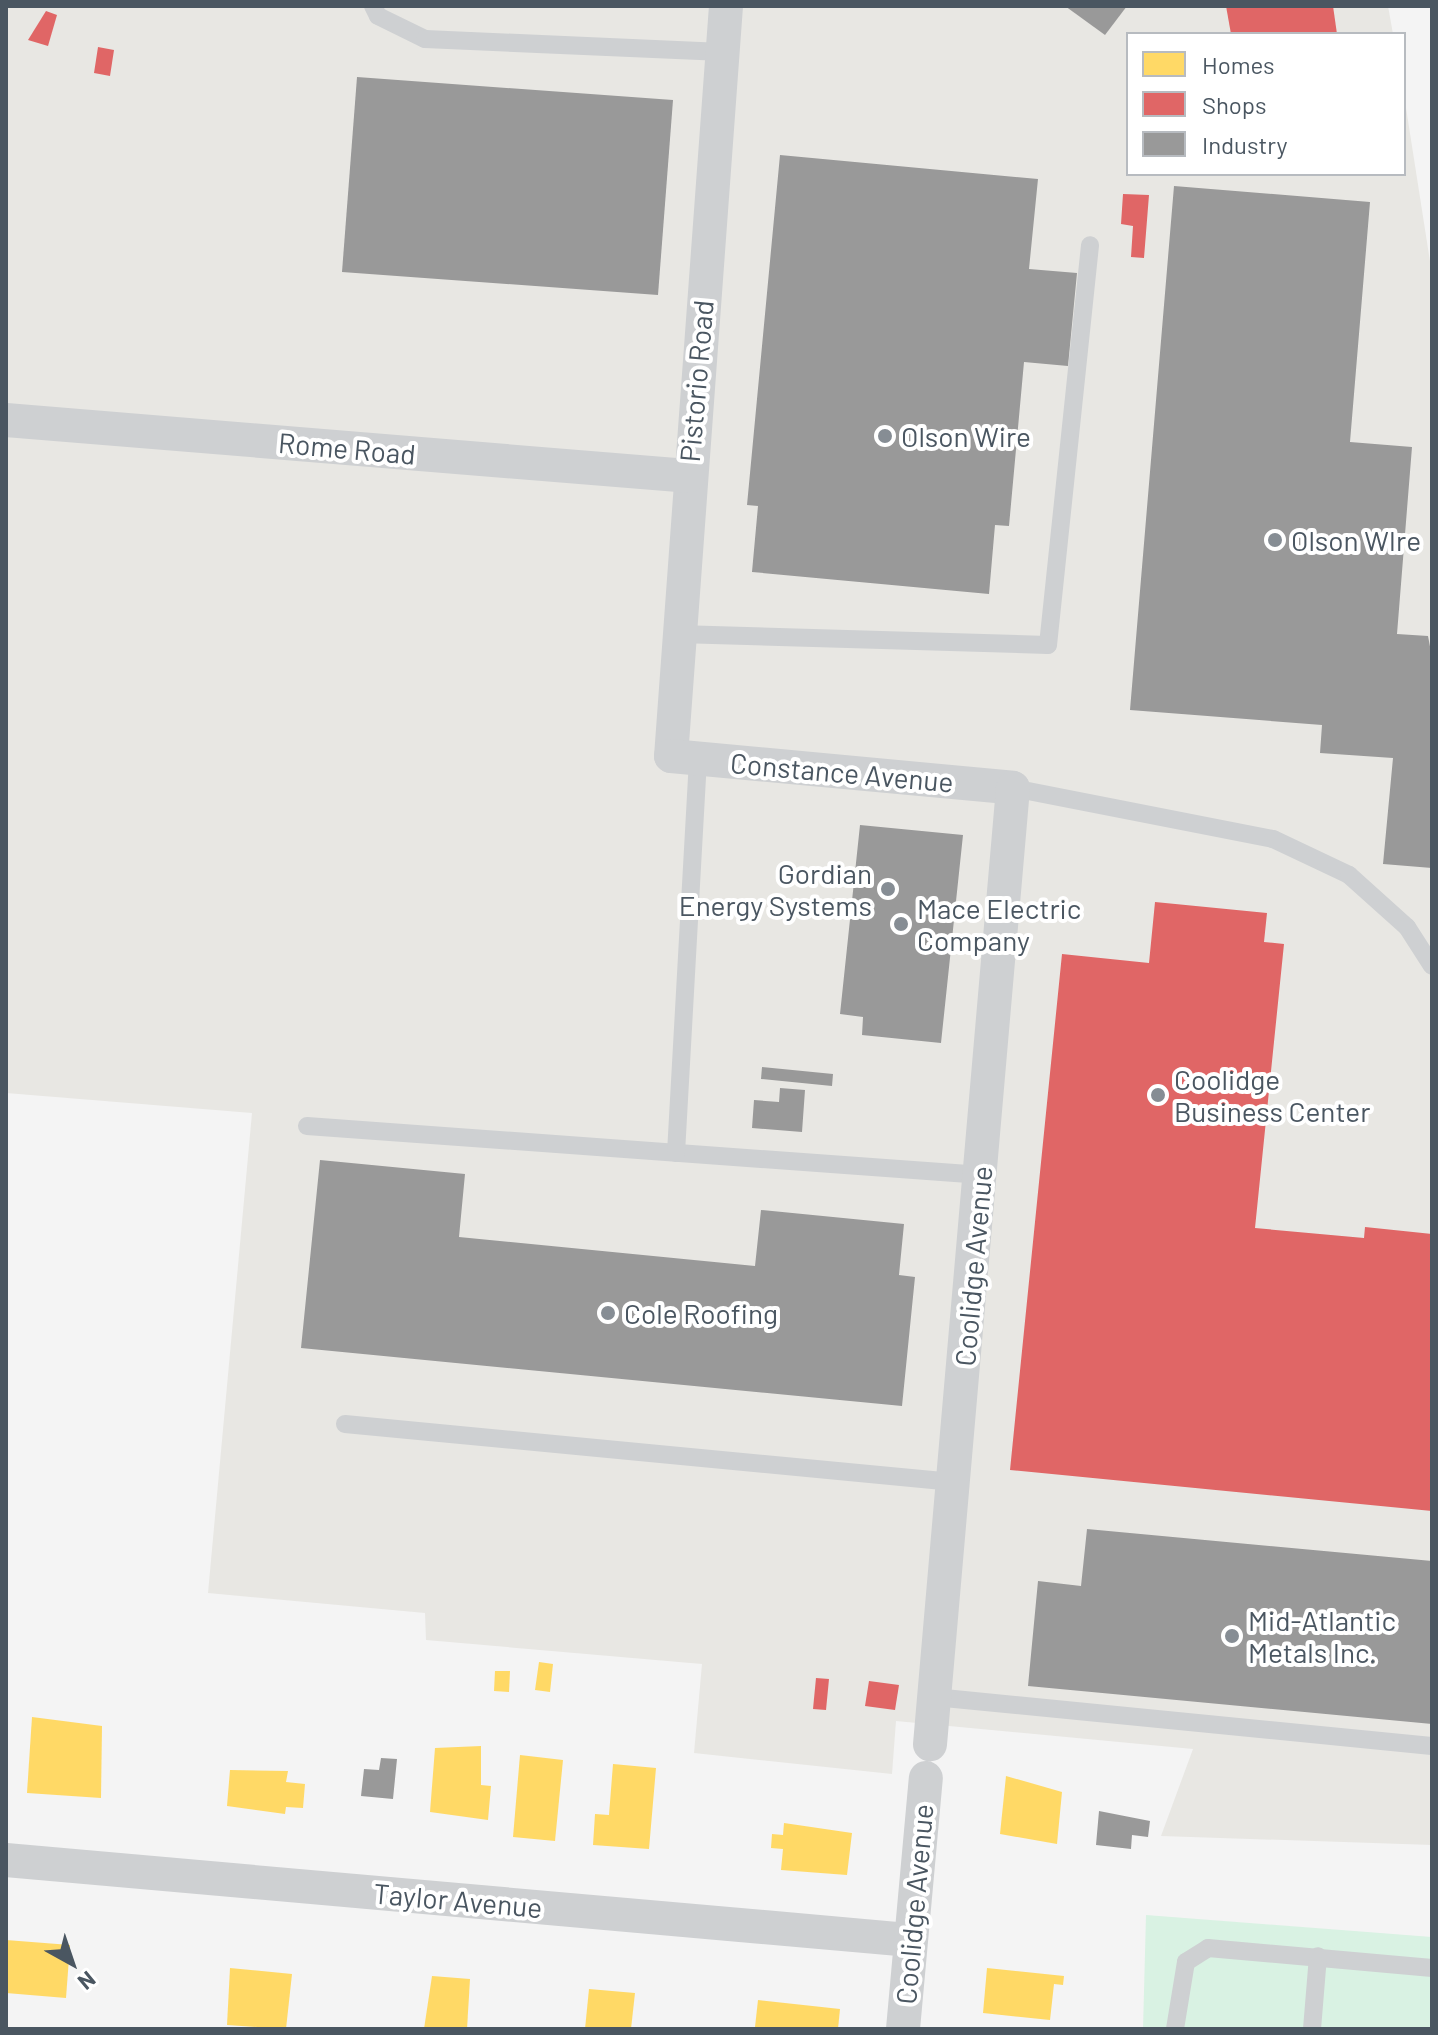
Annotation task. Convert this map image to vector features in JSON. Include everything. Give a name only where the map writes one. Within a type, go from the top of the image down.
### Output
[{"type":"street","name":"Pistorio Road","points":[[685,757],[678,634],[726,6]]},
{"type":"street","name":"Rome Road","points":[[6,420],[688,476]]},
{"type":"street","name":"Constance Avenue","points":[[685,757],[1013,788]]},
{"type":"street","name":"Coolidge Avenue","points":[[930,1744],[982,1175],[1013,788]]},
{"type":"street","name":"Coolidge Avenue","points":[[903,2029],[926,1778]]},
{"type":"street","name":"Taylor Avenue","points":[[6,1860],[910,1940]]},
{"type":"lane","points":[[373,6],[378,16],[425,39],[723,52]]},
{"type":"lane","points":[[678,634],[1048,645],[1090,245]]},
{"type":"lane","points":[[676,1153],[685,757]]},
{"type":"lane","points":[[1013,788],[1273,839],[1349,875],[1407,927],[1432,966]]},
{"type":"lane","points":[[307,1126],[982,1175]]},
{"type":"lane","points":[[345,1424],[953,1482]]},
{"type":"lane","points":[[934,1697],[1432,1746]]},
{"type":"lane","points":[[1175,2029],[1179,1985],[1196,1952],[1232,1947],[1432,1968]]},
{"type":"lane","points":[[1312,2029],[1318,1956]]},
{"type":"shaded area","points":[[6,6],[1388,6],[1393,32],[1126,32],[1126,176],[1406,176],[1406,108],[1432,274],[1432,1845],[1161,1836],[1193,1749],[896,1721],[892,1774],[694,1753],[702,1664],[426,1640],[425,1613],[208,1593],[252,1113],[6,1093]]},
{"type":"green space","points":[[1146,1915],[1432,1937],[1432,2029],[1143,2029]]},
{"type":"building: Homes","points":[[539,1662],[553,1664],[550,1692],[535,1690]]},
{"type":"building: Homes","points":[[495,1671],[510,1671],[509,1692],[494,1691]]},
{"type":"building: Homes","points":[[32,1717],[102,1726],[101,1798],[27,1793]]},
{"type":"building: Homes","points":[[481,1746],[481,1785],[491,1786],[488,1820],[430,1812],[435,1748]]},
{"type":"building: Homes","points":[[520,1755],[563,1760],[555,1841],[513,1837]]},
{"type":"building: Homes","points":[[613,1764],[656,1768],[649,1849],[593,1845],[595,1814],[609,1815]]},
{"type":"building: Homes","points":[[230,1770],[288,1771],[286,1782],[305,1784],[303,1808],[286,1807],[285,1814],[227,1806]]},
{"type":"building: Homes","points":[[1006,1776],[1062,1792],[1057,1844],[1000,1834]]},
{"type":"building: Homes","points":[[784,1823],[852,1833],[847,1875],[781,1870],[783,1849],[771,1848],[772,1834],[783,1835]]},
{"type":"building: Homes","points":[[6,1940],[70,1945],[66,1998],[6,1993]]},
{"type":"building: Homes","points":[[230,1968],[292,1974],[286,2029],[227,2025]]},
{"type":"building: Homes","points":[[987,1968],[1064,1976],[1063,1985],[1054,1984],[1050,2020],[983,2013]]},
{"type":"building: Homes","points":[[432,1976],[470,1979],[467,2029],[424,2029]]},
{"type":"building: Homes","points":[[589,1989],[635,1993],[631,2029],[585,2029]]},
{"type":"building: Homes","points":[[758,2000],[840,2009],[838,2029],[755,2027]]},
{"type":"building: Shops","points":[[1226,6],[1333,6],[1337,32],[1231,32]]},
{"type":"building: Shops","points":[[46,11],[57,15],[48,46],[28,40]]},
{"type":"building: Shops","points":[[98,47],[114,50],[110,76],[94,73]]},
{"type":"building: Shops","points":[[1123,194],[1149,195],[1144,258],[1131,257],[1133,226],[1121,224]]},
{"type":"building: Shops","name":"Coolidge Business Center","points":[[1155,902],[1267,913],[1264,942],[1284,944],[1255,1228],[1364,1238],[1365,1227],[1432,1234],[1432,1511],[1010,1470],[1062,954],[1149,963]]},
{"type":"building: Shops","points":[[816,1678],[829,1679],[826,1710],[813,1709]]},
{"type":"building: Shops","points":[[869,1681],[899,1685],[895,1710],[865,1706]]},
{"type":"building: Industry","points":[[1065,6],[1127,6],[1105,35]]},
{"type":"building: Industry","points":[[357,77],[673,100],[658,295],[342,272]]},
{"type":"building: Industry","name":"Olson Wire","points":[[780,155],[1038,179],[1029,269],[1077,273],[1068,366],[1024,362],[1009,526],[995,525],[989,594],[752,572],[758,506],[747,505]]},
{"type":"building: Industry","name":"Olson WIre","points":[[1174,186],[1370,202],[1350,442],[1412,447],[1397,634],[1428,636],[1432,657],[1432,868],[1383,864],[1393,758],[1320,753],[1322,725],[1130,710]]},
{"type":"building: Industry","name":"Mace Electric Company","points":[[860,825],[963,835],[941,1043],[862,1035],[863,1017],[840,1014]]},
{"type":"building: Industry","points":[[762,1067],[833,1074],[832,1086],[761,1079]]},
{"type":"building: Industry","points":[[780,1088],[805,1090],[802,1132],[752,1128],[754,1100],[779,1102]]},
{"type":"building: Industry","name":"Cole Roofing","points":[[320,1160],[465,1174],[459,1237],[755,1266],[761,1210],[904,1224],[899,1275],[915,1277],[902,1406],[301,1348]]},
{"type":"building: Industry","name":"Mid-Atlantic Metals Inc.","points":[[1087,1529],[1432,1561],[1432,1724],[1028,1686],[1038,1581],[1081,1586]]},
{"type":"building: Industry","points":[[381,1758],[397,1759],[393,1799],[361,1796],[364,1769],[379,1770]]},
{"type":"building: Industry","points":[[1099,1811],[1150,1821],[1148,1837],[1132,1835],[1131,1849],[1096,1845]]},
{"type":"place","name":"Olson Wire","points":[[885,436]]},
{"type":"place","name":"Olson WIre","points":[[1275,540]]},
{"type":"place","name":"Gordian Energy Systems","points":[[888,889]]},
{"type":"place","name":"Mace Electric Company","points":[[901,924]]},
{"type":"place","name":"Coolidge Business Center","points":[[1158,1095]]},
{"type":"place","name":"Cole Roofing","points":[[608,1313]]},
{"type":"place","name":"Mid-Atlantic Metals Inc.","points":[[1232,1636]]}]
